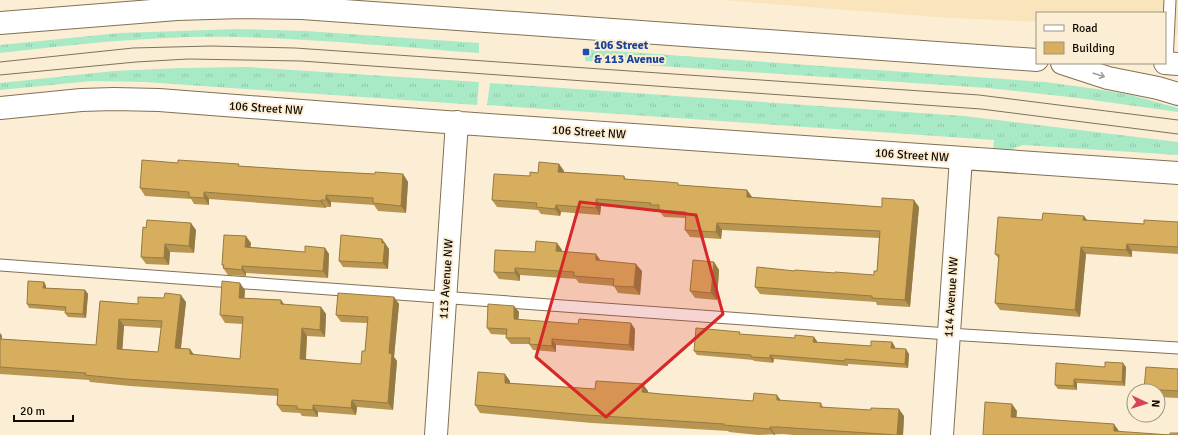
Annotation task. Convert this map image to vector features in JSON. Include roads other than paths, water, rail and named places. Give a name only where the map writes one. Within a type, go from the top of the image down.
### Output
[{"type":"street","points":[[0,23],[177,9],[242,7],[302,8],[1036,60]]},
{"type":"street","points":[[1065,64],[1108,78],[1158,88],[1178,94]]},
{"type":"street","name":"106 Street NW","points":[[0,108],[114,98],[159,100],[1178,173]]},
{"type":"street","name":"113 Avenue NW","points":[[436,435],[444,297],[457,122]]},
{"type":"street","name":"114 Avenue NW","points":[[942,435],[961,158]]},
{"type":"lane","points":[[1170,0],[1170,63]]},
{"type":"lane","points":[[0,265],[948,334],[1178,348]]},
{"type":"tram line","points":[[0,62],[133,48],[211,46],[295,48],[979,95],[1178,120]]},
{"type":"tram line","points":[[0,75],[136,62],[188,59],[301,61],[981,109],[1178,134]]},
{"type":"place","name":"106 Street & 113 Avenue","points":[[586,52]]}]
